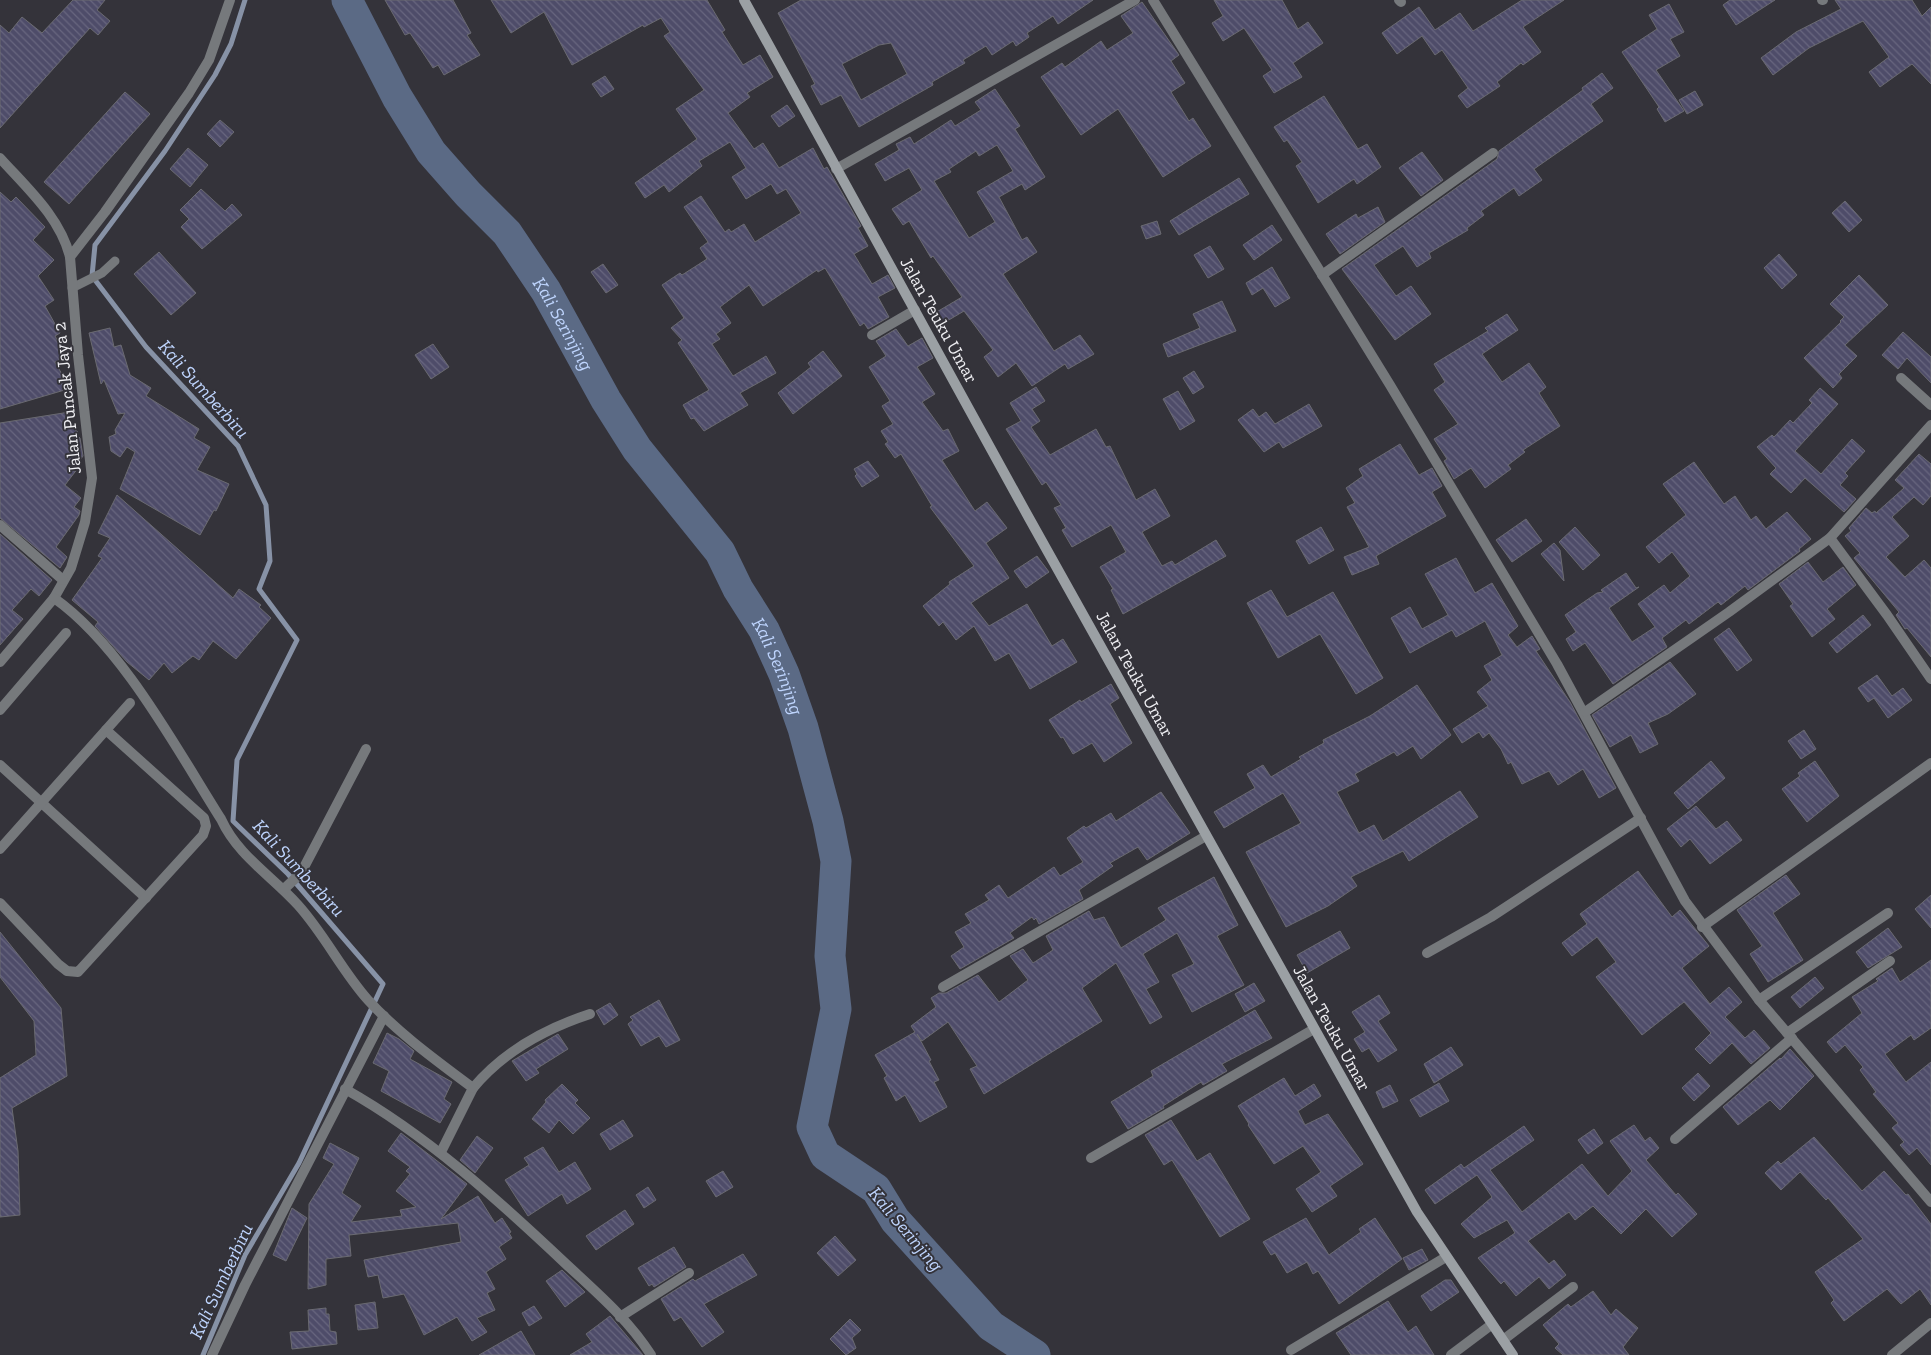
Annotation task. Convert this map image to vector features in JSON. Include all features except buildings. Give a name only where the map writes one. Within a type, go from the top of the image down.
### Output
[{"type":"main road","name":"Jalan Teuku Umar","points":[[744,0],[914,310],[1416,1212],[1513,1355]]},
{"type":"street","points":[[70,257],[105,212],[189,93],[209,60],[230,0]]},
{"type":"street","points":[[836,169],[1135,0]]},
{"type":"street","points":[[1153,0],[1467,513],[1585,712],[1685,901],[1702,927],[1759,1000],[1931,1202]]},
{"type":"street","points":[[1322,276],[1492,153]]},
{"type":"street","name":"Jalan Puncak Jaya 2","points":[[0,158],[60,229],[70,257],[92,478],[79,548],[71,568],[63,580],[61,604],[0,662]]},
{"type":"street","points":[[872,335],[914,310]]},
{"type":"street","points":[[1901,378],[1931,405]]},
{"type":"street","points":[[1585,712],[1729,612],[1830,538],[1931,425]]},
{"type":"street","points":[[0,525],[63,580]]},
{"type":"street","points":[[1830,538],[1931,679]]},
{"type":"street","points":[[61,604],[100,641],[139,690],[221,819],[229,837],[256,866],[287,885],[367,998],[381,1013],[473,1088]]},
{"type":"street","points":[[0,710],[66,633]]},
{"type":"street","points":[[0,850],[130,703]]},
{"type":"street","points":[[0,903],[58,964],[67,971],[74,973],[82,970],[202,835],[206,826],[204,818],[106,730]]},
{"type":"street","points":[[287,885],[301,873],[366,748]]},
{"type":"street","points":[[1702,927],[1931,763]]},
{"type":"street","points":[[0,765],[146,898]]},
{"type":"street","points":[[1426,953],[1491,917],[1641,818]]},
{"type":"street","points":[[943,987],[1206,836]]},
{"type":"street","points":[[1759,1000],[1888,913]]},
{"type":"street","points":[[1674,1139],[1790,1036],[1890,961]]},
{"type":"street","points":[[212,1355],[245,1285],[323,1136],[381,1013]]},
{"type":"street","points":[[441,1152],[473,1088],[494,1064],[511,1051],[562,1023],[590,1014]]},
{"type":"street","points":[[1091,1158],[1314,1029]]},
{"type":"street","points":[[345,1089],[384,1111],[441,1152],[550,1248],[620,1317],[652,1355]]},
{"type":"street","points":[[1291,1350],[1446,1257]]},
{"type":"street","points":[[620,1317],[689,1273]]},
{"type":"street","points":[[1503,1340],[1573,1287]]},
{"type":"street","points":[[1892,1355],[1931,1323]]},
{"type":"street","points":[[1451,1355],[1491,1325]]},
{"type":"lane","points":[[72,288],[101,274],[115,261]]},
{"type":"waterway","name":"Kali Sumberbiru","points":[[203,1355],[245,1255],[299,1163],[383,984],[288,874],[233,821],[237,760],[297,640],[259,589],[270,561],[266,505],[238,446],[146,347],[92,276],[95,245],[165,151],[215,75],[231,44],[245,0]]},
{"type":"waterway","name":"Kali Serinjing","points":[[347,0],[397,97],[431,152],[468,194],[507,233],[546,291],[606,400],[637,449],[720,552],[738,589],[764,630],[784,674],[803,728],[828,821],[836,861],[830,956],[836,1009],[812,1127],[825,1155],[876,1189],[895,1220],[991,1326],[1035,1355]]}]
